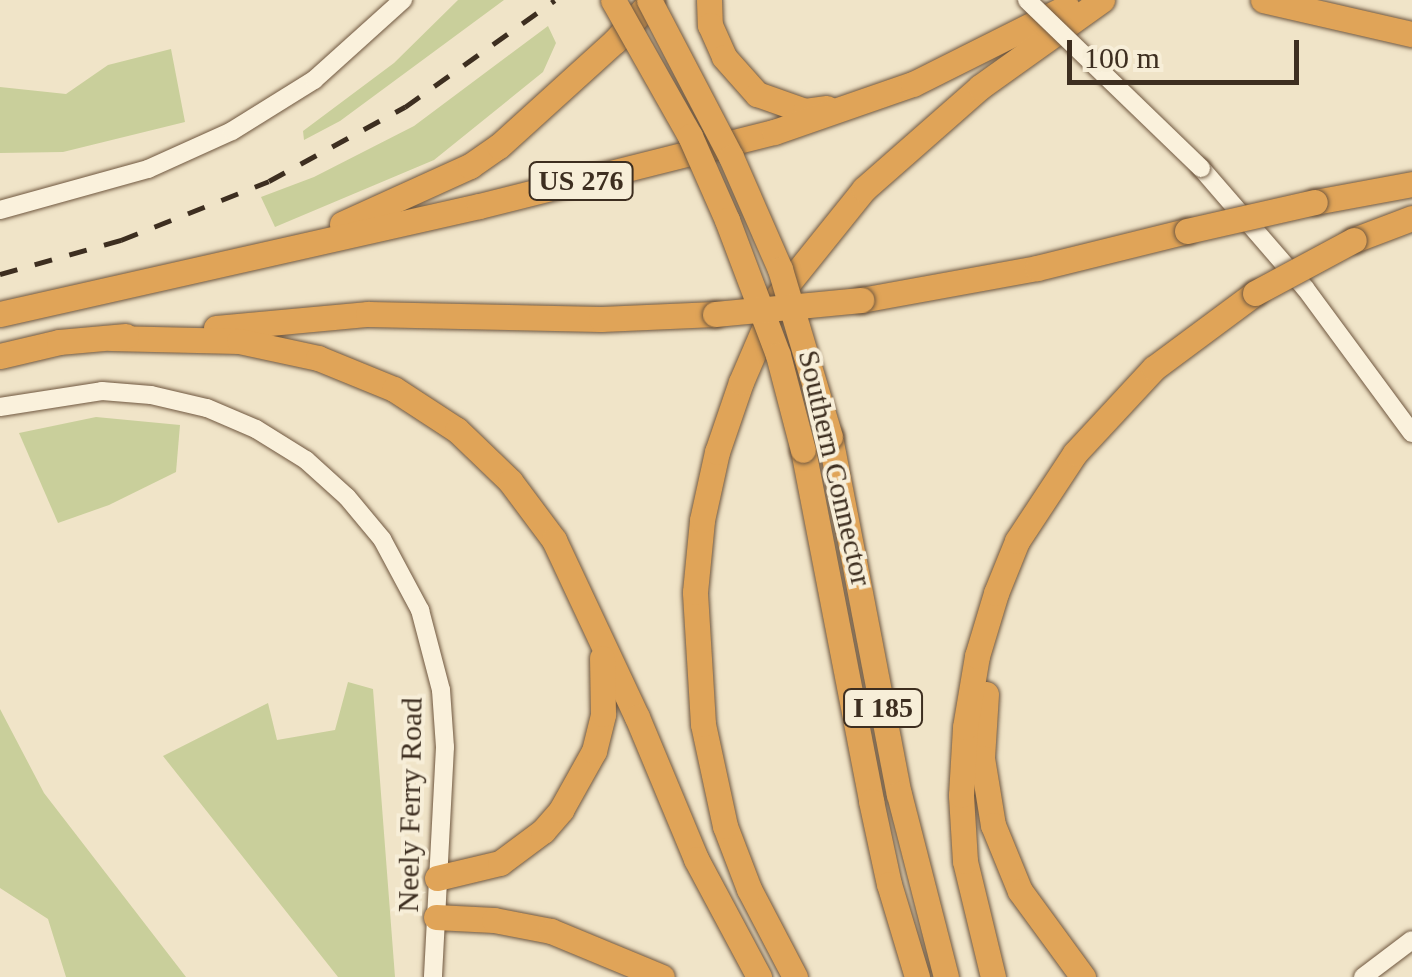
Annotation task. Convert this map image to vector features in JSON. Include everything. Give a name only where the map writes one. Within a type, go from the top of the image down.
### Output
[{"type":"highway","name":"Southern Connector","points":[[614,0],[690,136],[727,220],[778,355],[803,450],[870,801],[889,884],[918,977]]},
{"type":"highway","name":"Southern Connector","points":[[650,0],[731,157],[780,269],[830,437],[903,810],[946,977]]},
{"type":"highway","points":[[296,244],[470,166],[500,146],[615,41],[650,0]]},
{"type":"highway","points":[[709,0],[710,25],[724,57],[756,94],[805,111],[862,104]]},
{"type":"highway","name":"US 276","points":[[0,314],[296,244],[514,198],[748,139],[862,104],[943,72],[1080,0]]},
{"type":"highway","points":[[795,977],[749,889],[725,826],[702,724],[695,592],[702,520],[717,452],[741,382],[778,296],[864,189],[980,87],[1102,0]]},
{"type":"highway","points":[[1270,2],[1412,34]]},
{"type":"highway","points":[[0,356],[60,342],[368,314],[583,319],[715,314],[861,300],[1037,268],[1314,202],[1412,184]]},
{"type":"highway","points":[[992,977],[974,909],[962,812],[965,727],[977,656],[1017,541],[1075,452],[1154,368],[1255,292],[1354,240],[1412,218]]},
{"type":"highway","points":[[111,338],[239,341],[318,358],[394,389],[458,430],[510,481],[554,540],[696,859],[759,977]]},
{"type":"highway","points":[[1083,977],[1040,921],[1004,859],[988,804],[982,725],[993,659],[1017,582],[1048,516],[1122,402]]},
{"type":"highway","points":[[437,878],[485,869],[516,854],[543,832],[577,786],[594,751],[603,714],[604,667],[588,610]]},
{"type":"highway","points":[[436,917],[494,920],[551,931],[662,977]]},
{"type":"street","points":[[0,210],[148,169],[232,131],[314,80],[403,0]]},
{"type":"street","points":[[1027,0],[1201,168],[1305,288],[1412,433]]},
{"type":"street","name":"Neely Ferry Road","points":[[0,407],[102,391],[177,400],[256,429],[306,460],[348,497],[382,539],[408,584],[436,663],[445,747],[434,977]]},
{"type":"street","points":[[1363,977],[1412,940]]},
{"type":"street","points":[[1380,977],[1412,952]]},
{"type":"green space","points":[[458,0],[504,0],[340,121],[304,140],[303,131],[394,63]]},
{"type":"green space","points":[[548,26],[556,43],[543,72],[434,160],[275,227],[261,197],[314,177],[414,126]]},
{"type":"green space","points":[[171,49],[185,122],[63,152],[0,153],[0,87],[66,94],[108,65]]},
{"type":"green space","points":[[96,417],[180,425],[176,472],[109,505],[58,523],[19,433]]},
{"type":"green space","points":[[348,682],[373,689],[395,977],[338,977],[163,756],[268,703],[277,740],[335,730]]},
{"type":"green space","points":[[0,709],[44,793],[186,977],[66,977],[48,919],[0,888]]},
{"type":"railway","points":[[0,274],[121,240],[269,181],[405,107],[555,0]]}]
